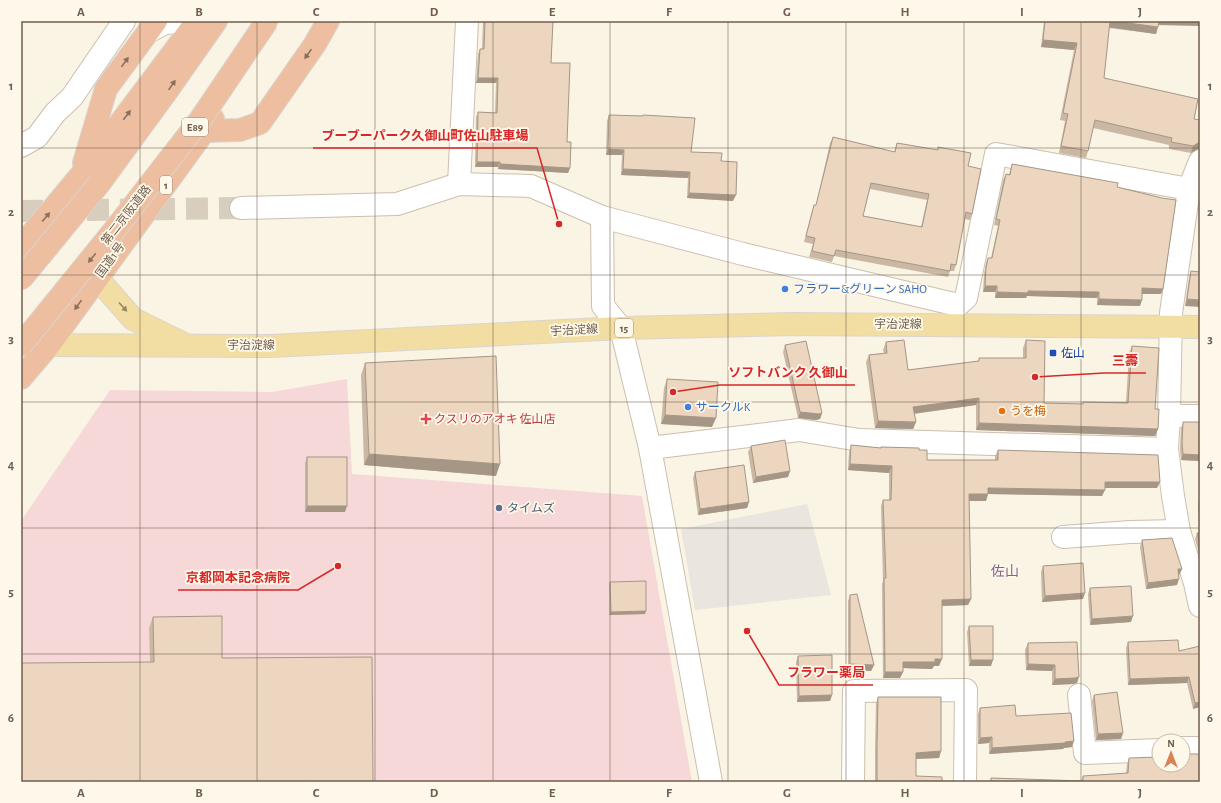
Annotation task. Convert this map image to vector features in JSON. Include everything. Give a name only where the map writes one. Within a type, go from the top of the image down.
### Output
[{"type":"highway","points":[[21,246],[81,175],[197,21]]},
{"type":"highway","points":[[21,279],[99,184],[216,21]]},
{"type":"highway","name":"第二京阪道路","points":[[21,345],[116,228],[200,120],[267,21]]},
{"type":"highway","name":"国道1号","points":[[21,378],[49,345],[205,131],[278,21]]},
{"type":"highway","points":[[205,131],[240,130],[260,123],[315,44],[328,21]]},
{"type":"highway","points":[[81,175],[106,89],[152,26]]},
{"type":"main road","points":[[97,278],[134,319],[188,346]]},
{"type":"main road","name":"宇治淀線","points":[[21,342],[49,345],[271,346],[621,328],[792,324],[958,315],[1170,327],[1200,327]]},
{"type":"street","points":[[72,97],[124,21]]},
{"type":"street","points":[[152,26],[165,23],[189,21]]},
{"type":"street","points":[[459,184],[467,21]]},
{"type":"street","points":[[21,146],[37,137],[55,113],[72,97],[87,88],[94,88],[110,83]]},
{"type":"street","points":[[249,200],[397,204],[459,184],[531,186],[602,217],[743,254],[958,315],[966,298],[996,154],[1189,189]]},
{"type":"street","points":[[1200,161],[1189,189],[1170,313],[1169,416],[1167,449],[1179,531],[1197,583],[1200,606]]},
{"type":"street","points":[[602,217],[603,306],[621,328],[650,448],[710,782]]},
{"type":"street","points":[[1169,416],[1200,416]]},
{"type":"street","points":[[650,448],[799,430],[859,440],[1167,449]]},
{"type":"street","points":[[1063,537],[1130,532],[1179,531]]},
{"type":"street","points":[[853,782],[854,691],[966,690],[965,782]]},
{"type":"street","points":[[1079,695],[1085,753],[1151,750]]},
{"type":"shaded area","points":[[347,379],[352,474],[642,496],[692,782],[21,782],[21,521],[110,390],[272,392]]},
{"type":"shaded area","points":[[807,504],[831,595],[695,610],[681,529]]},
{"type":"building","points":[[485,21],[553,21],[551,63],[570,63],[567,142],[571,142],[570,168],[500,164],[500,162],[477,162],[478,112],[497,113],[498,78],[478,78],[480,49],[484,49]]},
{"type":"building","points":[[1045,21],[1110,21],[1104,78],[1198,99],[1194,119],[1200,120],[1200,142],[1193,146],[1171,142],[1172,138],[1095,120],[1088,151],[1061,146],[1068,114],[1063,113],[1077,43],[1043,40]]},
{"type":"building","points":[[1113,21],[1159,21],[1158,27]]},
{"type":"building","points":[[609,115],[695,118],[691,152],[722,153],[721,161],[737,162],[736,195],[689,193],[690,172],[623,169],[624,150],[608,149]]},
{"type":"building","points":[[833,137],[895,152],[897,143],[938,150],[938,147],[971,153],[968,166],[981,169],[972,214],[966,212],[956,265],[951,264],[950,271],[836,250],[834,256],[812,251],[815,238],[806,236],[814,205],[816,205]],"holes":[[[871,183],[929,194],[922,227],[863,216]]]},
{"type":"building","points":[[1012,164],[1118,183],[1117,187],[1176,200],[1163,289],[1142,288],[1142,300],[1099,299],[1099,292],[997,292],[997,286],[985,286],[988,258],[992,258],[1000,220],[996,219],[1006,174],[1010,175]]},
{"type":"building","points":[[1191,271],[1200,272],[1200,300],[1187,299]]},
{"type":"building","points":[[904,340],[908,370],[979,361],[979,358],[1026,358],[1026,340],[1045,341],[1044,403],[1128,403],[1132,346],[1159,348],[1155,409],[1159,409],[1158,429],[979,423],[979,398],[913,407],[916,422],[878,421],[869,355],[887,353],[886,342]]},
{"type":"building","points":[[806,341],[822,413],[819,414],[800,412],[785,345]]},
{"type":"building","points":[[496,356],[500,464],[369,454],[365,363]]},
{"type":"building","name":"サークルK","points":[[667,379],[718,382],[716,418],[665,415]]},
{"type":"building","points":[[1183,422],[1200,422],[1200,455],[1183,454]]},
{"type":"building","points":[[785,440],[790,471],[756,477],[751,446]]},
{"type":"building","points":[[851,445],[881,448],[919,448],[919,450],[927,450],[927,460],[998,460],[998,450],[1158,455],[1160,482],[1105,482],[1105,490],[988,488],[988,494],[969,494],[971,599],[942,600],[942,659],[935,659],[935,662],[903,662],[903,672],[885,672],[884,578],[886,578],[883,500],[891,500],[892,466],[850,464]]},
{"type":"building","points":[[307,457],[347,457],[347,506],[307,506]]},
{"type":"building","points":[[744,465],[749,502],[700,509],[695,472]]},
{"type":"building","points":[[1197,533],[1200,533],[1200,544]]},
{"type":"building","points":[[1172,538],[1182,569],[1178,569],[1179,579],[1148,583],[1142,540]]},
{"type":"building","points":[[1083,563],[1085,593],[1045,596],[1043,566]]},
{"type":"building","points":[[646,581],[646,611],[611,612],[610,582]]},
{"type":"building","points":[[1131,586],[1133,616],[1092,619],[1090,588]]},
{"type":"building","points":[[857,594],[874,665],[850,664],[850,595]]},
{"type":"building","points":[[222,616],[222,658],[372,657],[373,782],[21,782],[21,663],[154,662],[153,617]]},
{"type":"building","points":[[969,626],[993,626],[993,660],[971,660]]},
{"type":"building","points":[[1178,640],[1179,651],[1200,646],[1200,702],[1195,703],[1189,677],[1130,679],[1128,642]]},
{"type":"building","points":[[1077,642],[1079,677],[1055,679],[1055,665],[1028,664],[1028,643]]},
{"type":"building","points":[[832,655],[832,695],[799,696],[798,656]]},
{"type":"building","points":[[1117,692],[1123,733],[1098,734],[1094,695]]},
{"type":"building","points":[[878,697],[941,697],[941,751],[916,753],[916,776],[942,777],[942,782],[877,782]]},
{"type":"building","points":[[1015,705],[1016,716],[1071,713],[1074,741],[1065,743],[992,748],[992,737],[980,738],[980,708]]},
{"type":"building","points":[[1191,754],[1200,754],[1200,782],[991,782],[991,778],[1083,781],[1083,776],[1128,773],[1129,758],[1151,757],[1151,773],[1191,773]]},
{"type":"tunnel","points":[[21,211],[241,208]]},
{"type":"place","name":"ブーブーパーク久御山町佐山駐車場","points":[[559,224]]},
{"type":"place","name":"フラワー&グリーン SAHO","points":[[785,289]]},
{"type":"place","name":"佐山","points":[[1053,353]]},
{"type":"place","name":"三壽","points":[[1035,377]]},
{"type":"place","name":"ソフトバンク 久御山","points":[[673,392]]},
{"type":"place","name":"サークルK","points":[[688,407]]},
{"type":"place","name":"うを梅","points":[[1002,411]]},
{"type":"place","name":"クスリのアオキ 佐山店","points":[[426,419]]},
{"type":"place","name":"タイムズ","points":[[499,508]]},
{"type":"place","name":"京都岡本記念病院","points":[[338,566]]},
{"type":"place","name":"フラワー薬局","points":[[747,631]]},
{"type":"district","name":"佐山","points":[[1005,572]]}]
